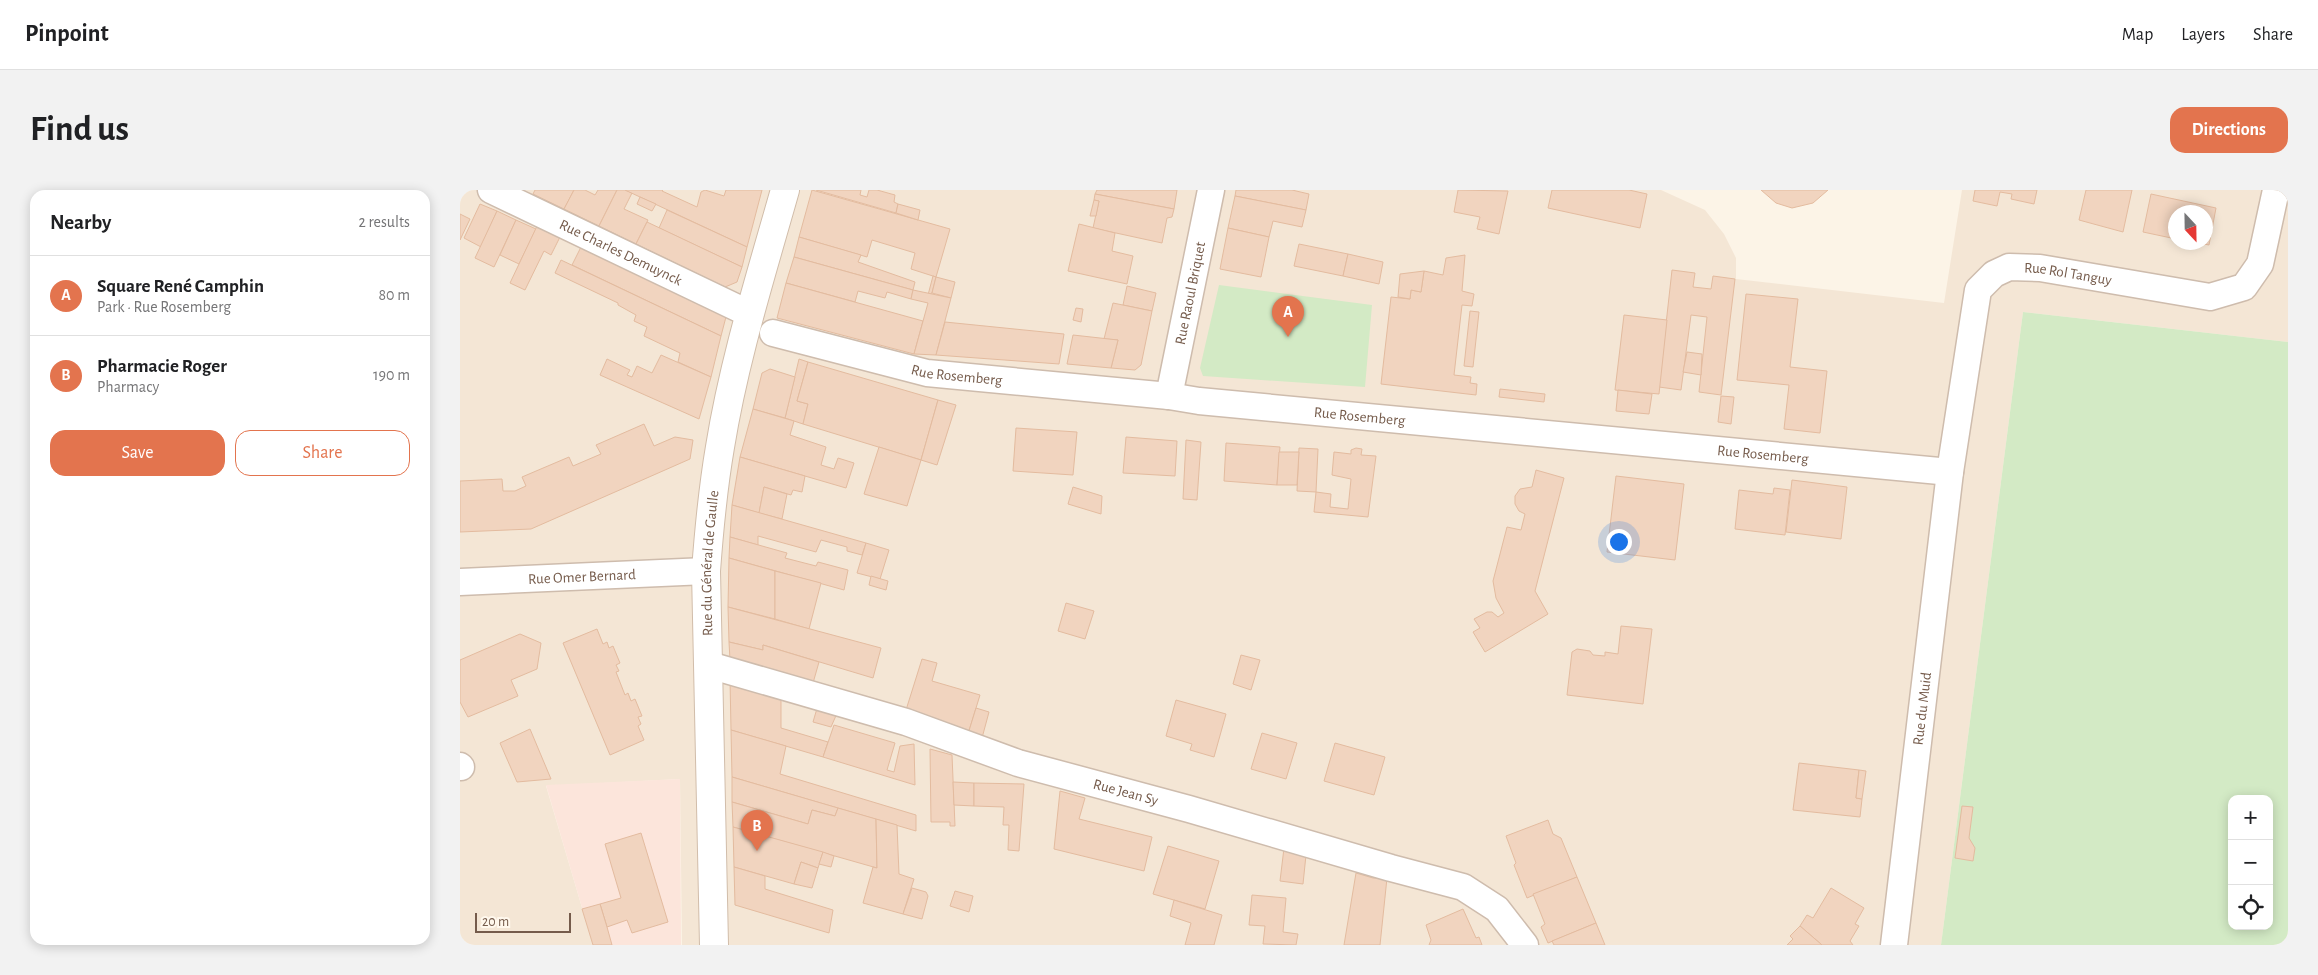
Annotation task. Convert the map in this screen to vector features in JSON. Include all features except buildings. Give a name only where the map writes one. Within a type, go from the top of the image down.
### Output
[{"type":"street","name":"Rue Charles Demuynck","points":[[491,190],[750,314]]},
{"type":"street","name":"Rue du Général de Gaulle","points":[[714,945],[706,571],[720,447],[750,314],[785,190]]},
{"type":"street","name":"Rue Raoul Briquet","points":[[1169,396],[1211,190]]},
{"type":"street","name":"Rue Rol Tanguy","points":[[1950,472],[1978,290],[1994,274],[2009,267],[2040,268],[2210,298],[2244,287],[2260,264],[2276,190]]},
{"type":"street","name":"Rue Rosemberg","points":[[773,333],[927,373],[1169,396],[1198,401],[1950,472]]},
{"type":"street","name":"Rue du Muid","points":[[1894,945],[1950,472]]},
{"type":"street","name":"Rue Omer Bernard","points":[[460,582],[706,571]]},
{"type":"street","name":"Rue Jean Sy","points":[[709,665],[906,722],[1018,763],[1190,809],[1391,868],[1463,887],[1497,909],[1525,945]]},
{"type":"shaded area","points":[[460,190],[1661,190],[1705,210],[1724,234],[1736,258],[1736,279],[1944,303],[1962,190],[2288,190],[2288,342],[2023,312],[1941,945],[682,945],[680,779],[546,786],[593,945],[460,945]]},
{"type":"shaded area","points":[[680,779],[681,945],[593,945],[546,785]]},
{"type":"green space","points":[[1219,285],[1372,305],[1365,387],[1203,376],[1200,368]]},
{"type":"green space","points":[[2023,312],[2288,342],[2288,945],[1941,945]]},
{"type":"place","name":"Square René Camphin","points":[[1288,337]]},
{"type":"place","name":"Pharmacie Roger","points":[[757,851]]}]
